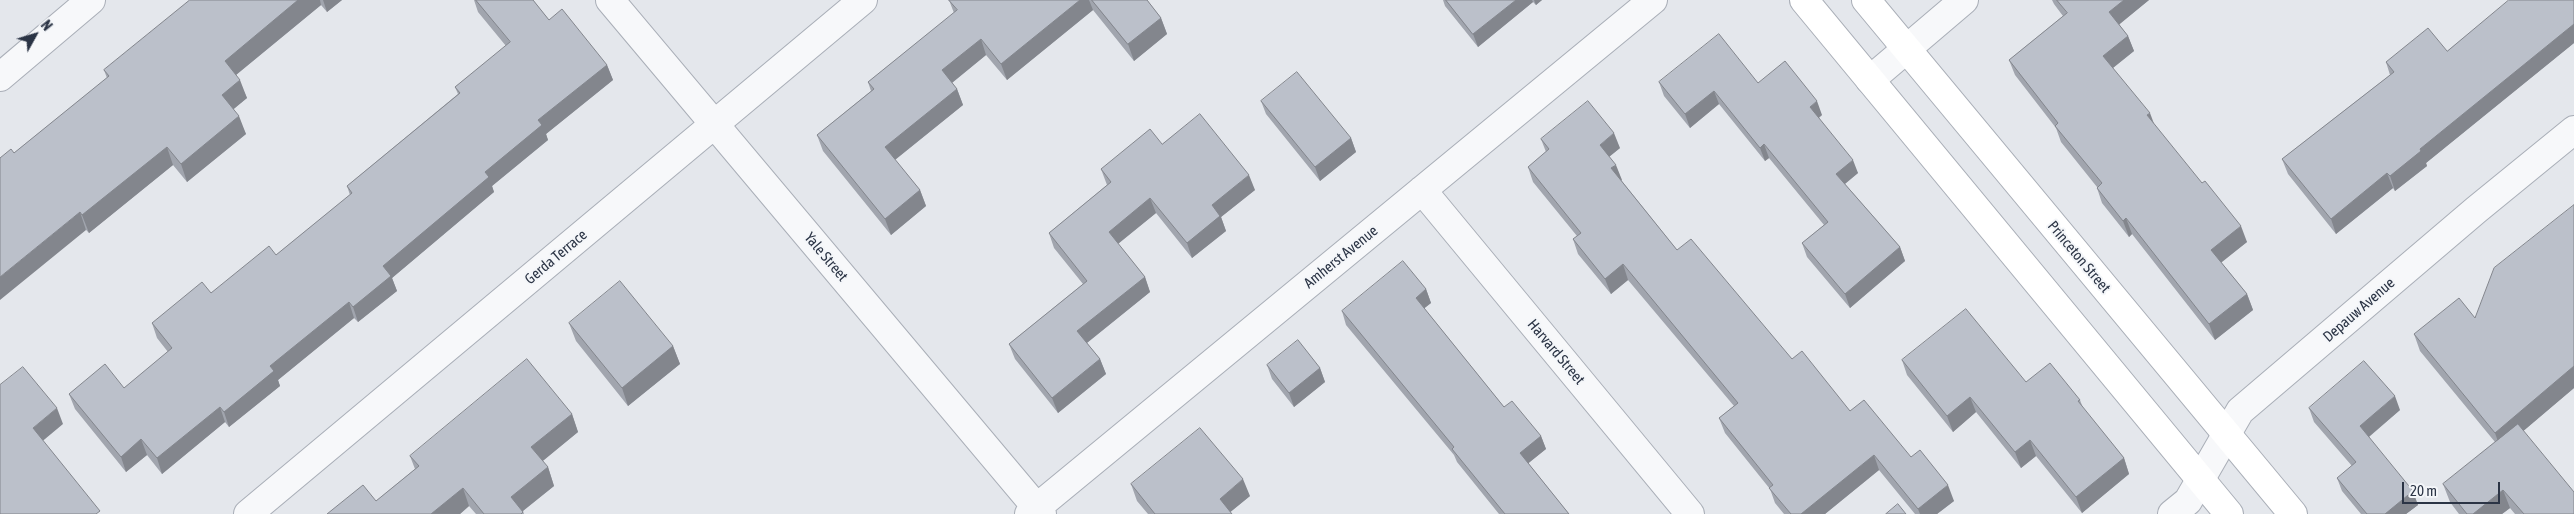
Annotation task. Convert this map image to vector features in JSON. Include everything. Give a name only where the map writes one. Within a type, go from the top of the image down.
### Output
[{"type":"main road","points":[[1804,0],[2229,514]]},
{"type":"main road","name":"Princeton Street","points":[[1866,0],[2293,514]]},
{"type":"street","points":[[0,77],[91,0]]},
{"type":"street","name":"Yale Street","points":[[610,0],[1036,512]]},
{"type":"street","name":"Gerda Terrace","points":[[248,514],[863,0]]},
{"type":"street","name":"Amherst Avenue","points":[[1036,512],[1653,0]]},
{"type":"street","points":[[1870,80],[1964,0]]},
{"type":"street","name":"Depauw Avenue","points":[[2172,514],[2188,501],[2240,411],[2476,210],[2574,130]]},
{"type":"street","name":"Harvard Street","points":[[1422,190],[1690,514]]},
{"type":"building","points":[[190,0],[298,0],[225,61],[240,80],[222,95],[239,116],[181,164],[167,147],[82,215],[80,212],[0,277],[0,158],[11,149],[14,153],[109,76],[104,70]]},
{"type":"building","points":[[476,0],[533,0],[549,20],[562,9],[607,65],[538,120],[542,125],[485,172],[489,177],[383,266],[391,276],[353,307],[349,302],[270,366],[274,371],[224,412],[220,407],[157,458],[141,439],[121,457],[69,394],[105,364],[124,388],[172,348],[152,323],[202,282],[211,293],[269,246],[276,255],[352,193],[347,186],[460,93],[455,87],[510,42]]},
{"type":"building","points":[[949,0],[1080,0],[1001,64],[981,39],[942,70],[957,89],[885,147],[920,190],[885,219],[817,135],[874,89],[868,82],[957,10]]},
{"type":"building","points":[[1092,0],[1147,0],[1161,18],[1128,44]]},
{"type":"building","points":[[1446,0],[1516,0],[1473,34]]},
{"type":"building","points":[[2057,0],[2124,0],[2109,12],[2128,36],[2103,56],[2150,113],[2147,115],[2202,183],[2205,181],[2241,226],[2211,250],[2247,294],[2209,324],[2126,218],[2123,221],[2097,188],[2102,183],[2055,126],[2058,123],[2009,60],[2067,13]]},
{"type":"building","points":[[2509,0],[2574,0],[2574,24],[2420,149],[2421,151],[2390,176],[2387,173],[2331,219],[2282,159],[2394,72],[2386,62],[2428,28],[2447,51]]},
{"type":"building","points":[[1719,34],[1758,83],[1785,61],[1817,101],[1810,107],[1853,160],[1836,174],[1900,247],[1845,294],[1802,243],[1828,222],[1764,144],[1760,148],[1714,91],[1685,114],[1659,82]]},
{"type":"building","points":[[1297,72],[1351,138],[1315,167],[1261,101]]},
{"type":"building","points":[[1588,101],[1614,133],[1600,145],[1616,165],[1611,168],[1677,250],[1691,239],[1792,359],[1802,351],[1850,411],[1864,400],[1911,457],[1920,450],[1948,485],[1918,509],[1874,455],[1801,514],[1791,514],[1769,488],[1773,485],[1719,418],[1738,403],[1623,264],[1605,279],[1573,239],[1581,233],[1528,167],[1549,149],[1541,139]]},
{"type":"building","points":[[1200,114],[1249,175],[1212,205],[1220,216],[1187,243],[1150,198],[1109,232],[1145,277],[1077,331],[1100,359],[1052,398],[1009,344],[1087,281],[1049,233],[1111,182],[1101,169],[1150,129],[1162,144]]},
{"type":"building","points":[[2574,205],[2574,366],[2495,433],[2414,334],[2459,298],[2475,318],[2494,268]]},
{"type":"building","points":[[1403,261],[1426,289],[1416,298],[1504,407],[1512,401],[1541,436],[1520,453],[1569,514],[1505,514],[1452,449],[1454,447],[1342,311]]},
{"type":"building","points":[[620,281],[673,346],[622,388],[569,323]]},
{"type":"building","points":[[1966,309],[2026,382],[2050,363],[2124,458],[2076,497],[2030,440],[2015,452],[1970,397],[1947,416],[1902,360]]},
{"type":"building","points":[[1298,340],[1320,368],[1289,393],[1267,365]]},
{"type":"building","points":[[527,359],[572,414],[531,447],[548,467],[511,497],[523,512],[521,514],[484,514],[463,488],[431,514],[327,514],[363,485],[376,501],[419,466],[410,456]]},
{"type":"building","points":[[2364,361],[2395,396],[2360,426],[2413,491],[2385,514],[2367,514],[2337,478],[2356,462],[2309,408]]},
{"type":"building","points":[[23,367],[57,408],[33,428],[100,511],[96,514],[0,514],[0,385]]},
{"type":"building","points":[[2518,424],[2574,492],[2574,514],[2524,514],[2503,490],[2473,514],[2467,514],[2443,484]]},
{"type":"building","points":[[1200,428],[1243,479],[1220,499],[1232,514],[1155,514],[1131,484]]},
{"type":"building","points":[[1898,504],[1906,514],[1886,514]]}]
